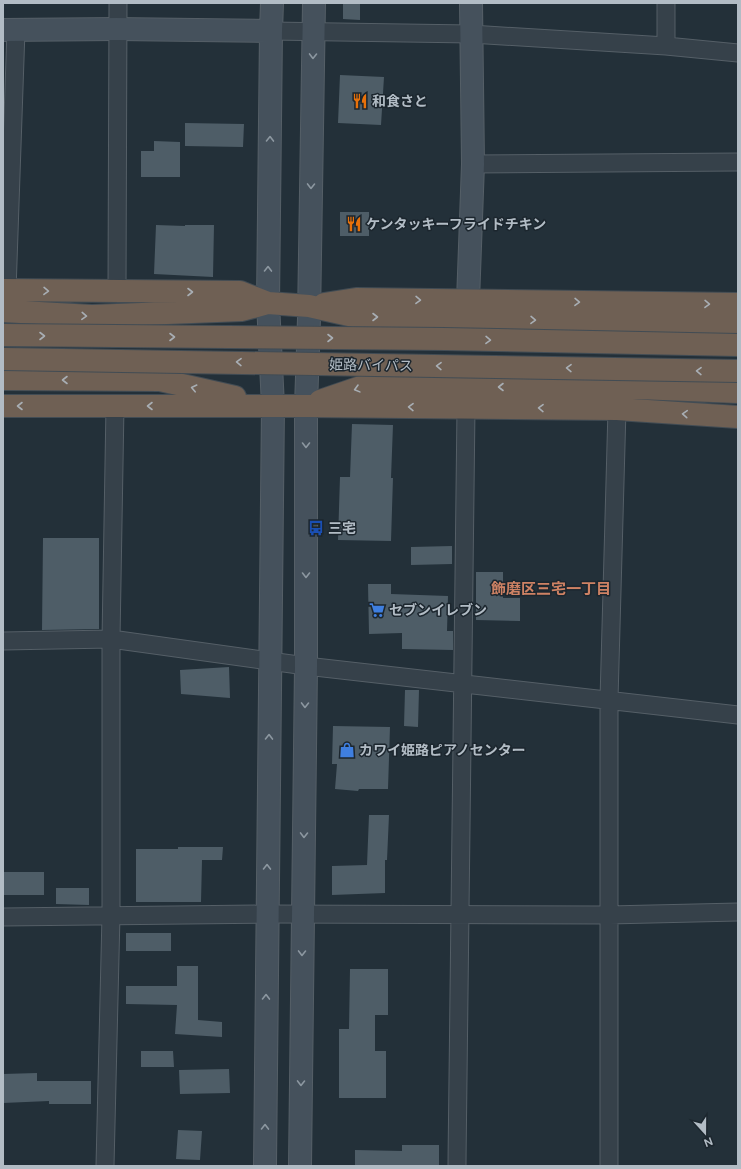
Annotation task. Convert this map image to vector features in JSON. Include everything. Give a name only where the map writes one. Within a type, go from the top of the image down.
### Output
[{"type":"highway","points":[[4,297],[116,292],[240,292],[268,303],[309,306],[358,317],[738,324]]},
{"type":"highway","points":[[4,297],[92,316],[242,310],[268,303]]},
{"type":"highway","points":[[309,306],[356,299],[738,304]]},
{"type":"highway","name":"姫路バイパス","points":[[3,335],[444,339],[738,345]]},
{"type":"highway","name":"姫路バイパス","points":[[3,359],[738,371]]},
{"type":"highway","points":[[3,379],[160,380],[273,406]]},
{"type":"highway","points":[[306,406],[361,387],[638,388],[738,392]]},
{"type":"highway","points":[[3,406],[306,406],[617,409],[738,417]]},
{"type":"street","points":[[116,292],[118,3]]},
{"type":"street","points":[[265,1166],[273,406],[268,303],[272,3]]},
{"type":"street","points":[[300,1166],[306,666],[306,406],[314,3]]},
{"type":"street","points":[[468,301],[473,164],[471,3]]},
{"type":"street","points":[[666,3],[666,46]]},
{"type":"street","points":[[4,297],[9,30],[117,28],[471,34],[666,46],[738,53]]},
{"type":"street","points":[[473,164],[738,162]]},
{"type":"street","points":[[106,1166],[111,916],[111,639],[116,406]]},
{"type":"street","points":[[457,1166],[466,408]]},
{"type":"street","points":[[609,1166],[610,914],[608,700],[617,409]]},
{"type":"street","points":[[3,642],[111,639],[306,666],[738,715]]},
{"type":"street","points":[[3,917],[267,914],[610,914],[738,912]]},
{"type":"building","points":[[343,3],[360,3],[360,20],[343,19]]},
{"type":"building","points":[[340,75],[384,77],[381,125],[338,123]]},
{"type":"building","points":[[185,123],[244,124],[243,147],[185,146]]},
{"type":"building","points":[[154,141],[180,142],[180,177],[141,177],[141,151],[154,151]]},
{"type":"building","name":"ケンタッキーフライドチキン","points":[[340,212],[369,212],[369,236],[340,236]]},
{"type":"building","points":[[156,225],[214,225],[213,277],[154,274]]},
{"type":"building","points":[[352,424],[393,425],[391,541],[338,540],[340,477],[350,477]]},
{"type":"building","points":[[43,538],[99,538],[99,629],[42,630]]},
{"type":"building","points":[[452,546],[452,564],[411,565],[411,547]]},
{"type":"building","points":[[476,572],[503,572],[503,598],[520,598],[520,621],[476,620]]},
{"type":"building","points":[[368,584],[391,584],[391,594],[448,596],[447,631],[453,631],[453,650],[402,649],[402,633],[369,634]]},
{"type":"building","points":[[229,667],[230,698],[181,694],[180,670]]},
{"type":"building","points":[[405,690],[419,690],[418,727],[404,726]]},
{"type":"building","points":[[333,726],[390,727],[388,789],[359,789],[358,791],[335,789],[337,764],[332,764]]},
{"type":"building","points":[[369,815],[389,815],[387,860],[385,860],[385,893],[332,895],[332,866],[367,865]]},
{"type":"building","points":[[178,847],[223,847],[222,860],[202,860],[201,902],[136,902],[136,849],[178,849]]},
{"type":"building","points":[[3,872],[44,872],[44,895],[3,895]]},
{"type":"building","points":[[56,888],[89,888],[89,905],[56,904]]},
{"type":"building","points":[[126,933],[171,933],[171,951],[126,951]]},
{"type":"building","points":[[177,966],[198,966],[198,1020],[222,1022],[222,1037],[175,1034],[177,1005],[126,1004],[126,986],[177,986]]},
{"type":"building","points":[[350,969],[388,969],[388,1015],[375,1015],[375,1051],[386,1051],[386,1098],[339,1098],[339,1029],[349,1029]]},
{"type":"building","points":[[141,1051],[173,1051],[174,1067],[141,1067]]},
{"type":"building","points":[[229,1069],[230,1093],[180,1094],[179,1070]]},
{"type":"building","points":[[37,1073],[37,1081],[91,1081],[91,1104],[49,1104],[49,1101],[3,1103],[3,1074]]},
{"type":"building","points":[[178,1130],[202,1131],[200,1160],[176,1159]]},
{"type":"building","points":[[402,1145],[439,1145],[439,1166],[355,1166],[355,1150],[402,1151]]},
{"type":"place","name":"和食さと","points":[[360,101]]},
{"type":"place","name":"ケンタッキーフライドチキン","points":[[354,224]]},
{"type":"place","name":"三宅","points":[[316,528]]},
{"type":"place","name":"セブンイレブン","points":[[377,610]]},
{"type":"place","name":"カワイ姫路ピアノセンター","points":[[347,750]]},
{"type":"district","name":"飾磨区三宅一丁目","points":[[551,589]]}]
